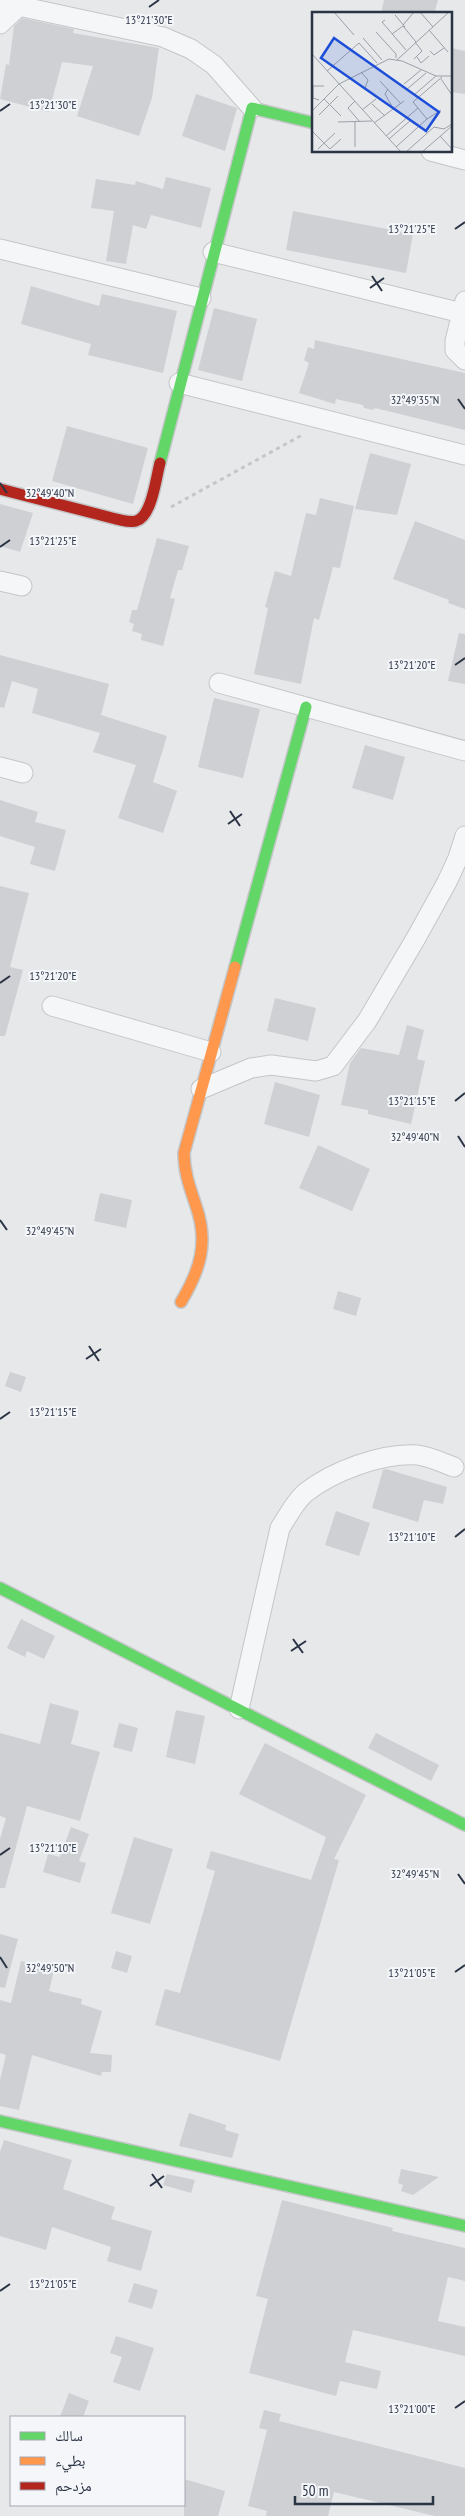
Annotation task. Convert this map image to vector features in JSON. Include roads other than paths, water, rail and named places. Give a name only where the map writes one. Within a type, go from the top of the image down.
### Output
[{"type":"street","points":[[0,2],[19,6],[48,6],[163,37],[191,49],[214,65],[252,108],[312,123]]},
{"type":"street","points":[[0,24],[19,6]]},
{"type":"street","points":[[0,489],[116,519],[134,522],[144,518],[148,510],[179,383],[252,108]]},
{"type":"street","points":[[435,152],[465,160]]},
{"type":"street","points":[[0,249],[201,298]]},
{"type":"street","points":[[213,252],[463,306],[455,350],[465,360]]},
{"type":"street","points":[[179,383],[465,455]]},
{"type":"street","points":[[0,581],[22,586]]},
{"type":"street","points":[[220,683],[465,751]]},
{"type":"street","points":[[181,1302],[196,1276],[202,1260],[204,1245],[198,1209],[183,1172],[184,1153],[306,707]]},
{"type":"street","points":[[0,767],[23,773]]},
{"type":"street","points":[[201,1089],[251,1068],[272,1065],[316,1071],[333,1066],[367,1021],[394,977],[447,882],[465,836]]},
{"type":"street","points":[[52,1006],[211,1052]]},
{"type":"street","points":[[239,1709],[280,1528],[294,1504],[306,1493],[330,1478],[370,1460],[417,1455],[454,1467]]},
{"type":"street","points":[[0,1588],[465,1825]]},
{"type":"street","points":[[0,2121],[465,2226]]}]
